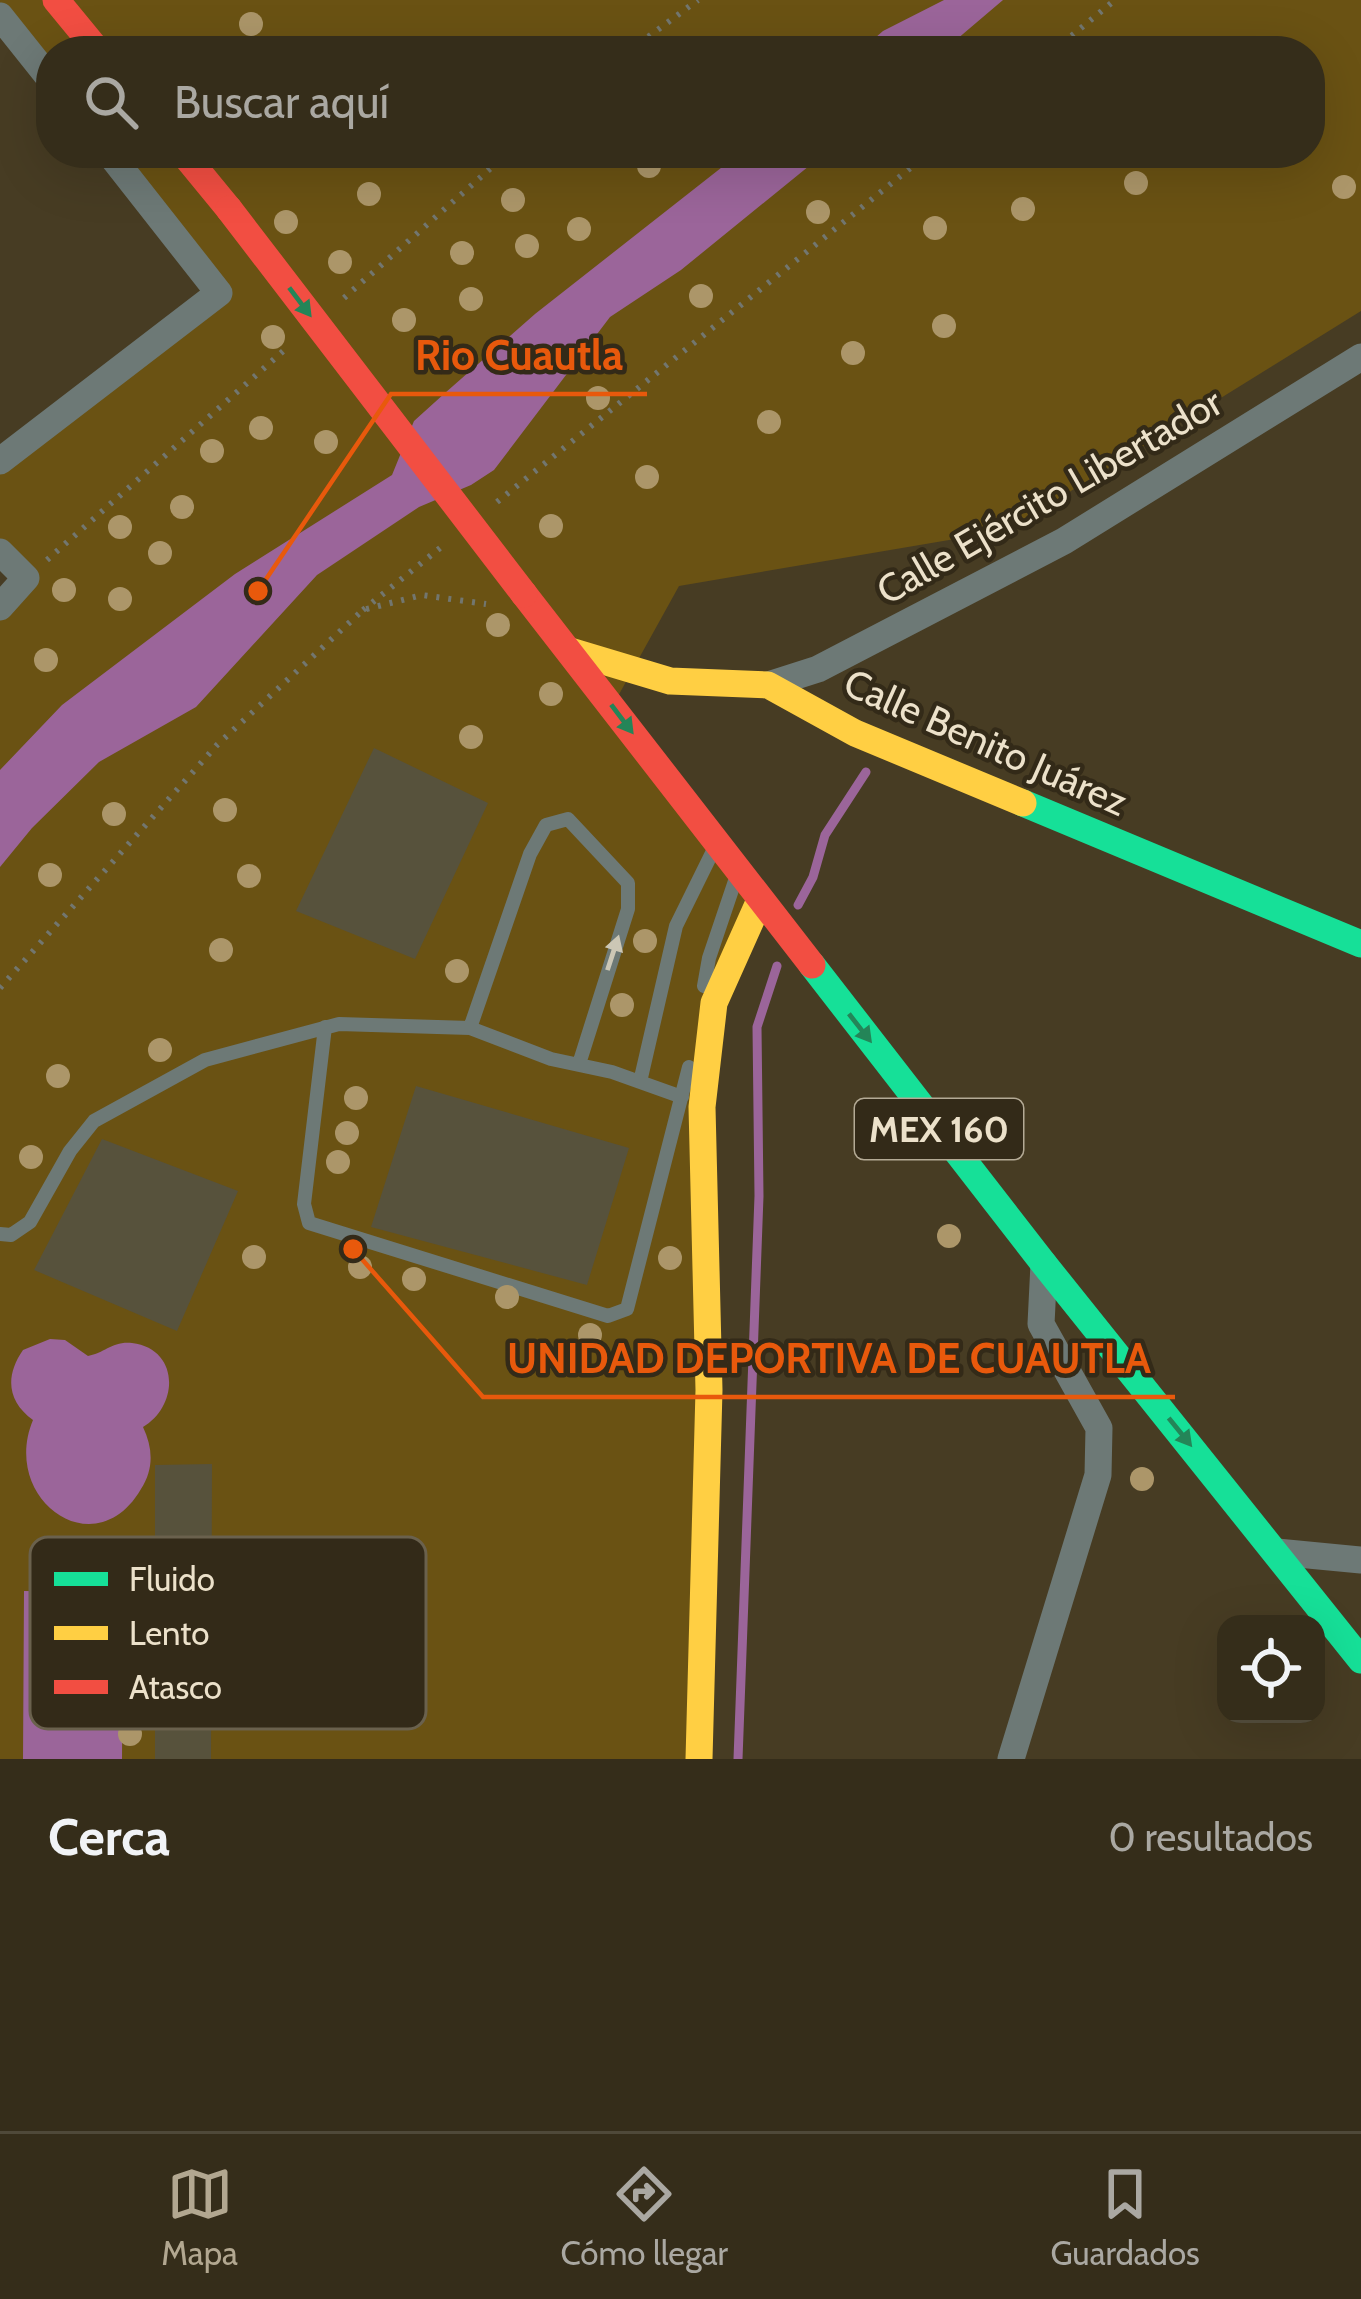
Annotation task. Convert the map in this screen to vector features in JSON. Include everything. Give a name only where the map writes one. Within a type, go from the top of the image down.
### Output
[{"type":"main road","points":[[56,0],[86,36]]},
{"type":"main road","name":"MEX 160","points":[[196,168],[716,845],[1361,1660]]},
{"type":"main road","name":"Calle Benito Juárez","points":[[570,651],[670,681],[768,685],[855,733],[1361,944]]},
{"type":"main road","points":[[699,1759],[709,1390],[702,1107],[714,1003],[760,900]]},
{"type":"street","points":[[0,16],[36,61]]},
{"type":"street","points":[[0,461],[219,293],[121,168]]},
{"type":"street","name":"Calle Ejército Libertador","points":[[768,685],[818,669],[1064,542],[1361,357]]},
{"type":"street","points":[[0,552],[26,578],[0,607]]},
{"type":"street","points":[[1011,1759],[1098,1475],[1099,1428],[1041,1324],[1044,1264]]},
{"type":"street","points":[[1277,1552],[1361,1559]]},
{"type":"lane","points":[[470,1028],[530,854],[546,825],[568,819],[628,883],[628,909],[579,1064]]},
{"type":"lane","points":[[640,1082],[676,926],[716,845]]},
{"type":"lane","points":[[325,1028],[304,1204],[309,1223],[608,1316],[627,1309],[682,1096],[709,958],[738,871]]},
{"type":"lane","points":[[0,1234],[11,1235],[30,1222],[70,1150],[94,1121],[205,1060],[338,1024],[470,1028],[551,1059],[682,1096]]},
{"type":"path","points":[[649,36],[698,0]]},
{"type":"path","points":[[1071,36],[1115,0]]},
{"type":"path","points":[[333,308],[491,168]]},
{"type":"path","points":[[492,506],[910,168]]},
{"type":"path","points":[[26,578],[298,338]]},
{"type":"path","points":[[0,988],[217,745],[363,610],[455,536]]},
{"type":"path","points":[[363,610],[422,595],[488,604]]},
{"type":"shaded area","points":[[0,0],[48,0],[78,36],[36,36],[36,61],[0,16]]},
{"type":"shaded area","points":[[56,0],[1361,0],[1361,311],[1008,530],[679,586],[612,707],[760,900],[714,1003],[699,1759],[0,1759],[0,614],[26,578],[0,552],[0,461],[219,293],[121,168],[1325,168],[1325,36],[87,36]]},
{"type":"shaded area","points":[[944,0],[1003,0],[961,36],[877,36]]},
{"type":"shaded area","points":[[721,168],[807,168],[681,270],[610,317],[494,470],[419,507],[317,575],[196,707],[99,762],[0,867],[0,770],[62,705],[235,574],[392,475],[414,421],[535,314]]},
{"type":"shaded area","points":[[50,1339],[65,1340],[88,1356],[132,1343],[148,1347],[166,1367],[168,1393],[155,1418],[143,1427],[151,1458],[148,1474],[122,1512],[100,1523],[78,1523],[57,1514],[29,1475],[26,1449],[33,1420],[18,1405],[11,1379],[23,1350]]},
{"type":"shaded area","points":[[24,1591],[30,1591],[30,1729],[122,1729],[122,1759],[23,1759]]},
{"type":"building","points":[[374,748],[488,803],[415,959],[296,911]]},
{"type":"building","points":[[416,1086],[629,1148],[587,1285],[371,1227]]},
{"type":"building","points":[[102,1139],[238,1191],[177,1331],[34,1270]]},
{"type":"building","points":[[212,1464],[212,1537],[155,1537],[155,1465]]},
{"type":"building","points":[[155,1729],[211,1729],[211,1759],[155,1759]]},
{"type":"waterway","points":[[798,905],[813,877],[825,835],[866,772]]},
{"type":"waterway","points":[[738,1759],[759,1196],[757,1027],[777,966]]},
{"type":"traffic: fast","points":[[1023,803],[1361,944]]},
{"type":"traffic: fast","points":[[812,965],[1361,1660]]},
{"type":"traffic: slow","points":[[570,651],[670,681],[768,685],[855,733],[1023,803]]},
{"type":"traffic: slow","points":[[699,1759],[709,1390],[702,1107],[714,1003],[760,900]]},
{"type":"traffic: jam","points":[[56,0],[86,36]]},
{"type":"traffic: jam","points":[[195,168],[229,209]]},
{"type":"traffic: jam","points":[[229,209],[524,594]]},
{"type":"traffic: jam","points":[[524,594],[812,965]]},
{"type":"place","name":"Rio Cuautla","points":[[258,591]]},
{"type":"place","name":"UNIDAD DEPORTIVA DE CUAUTLA","points":[[353,1249]]}]
